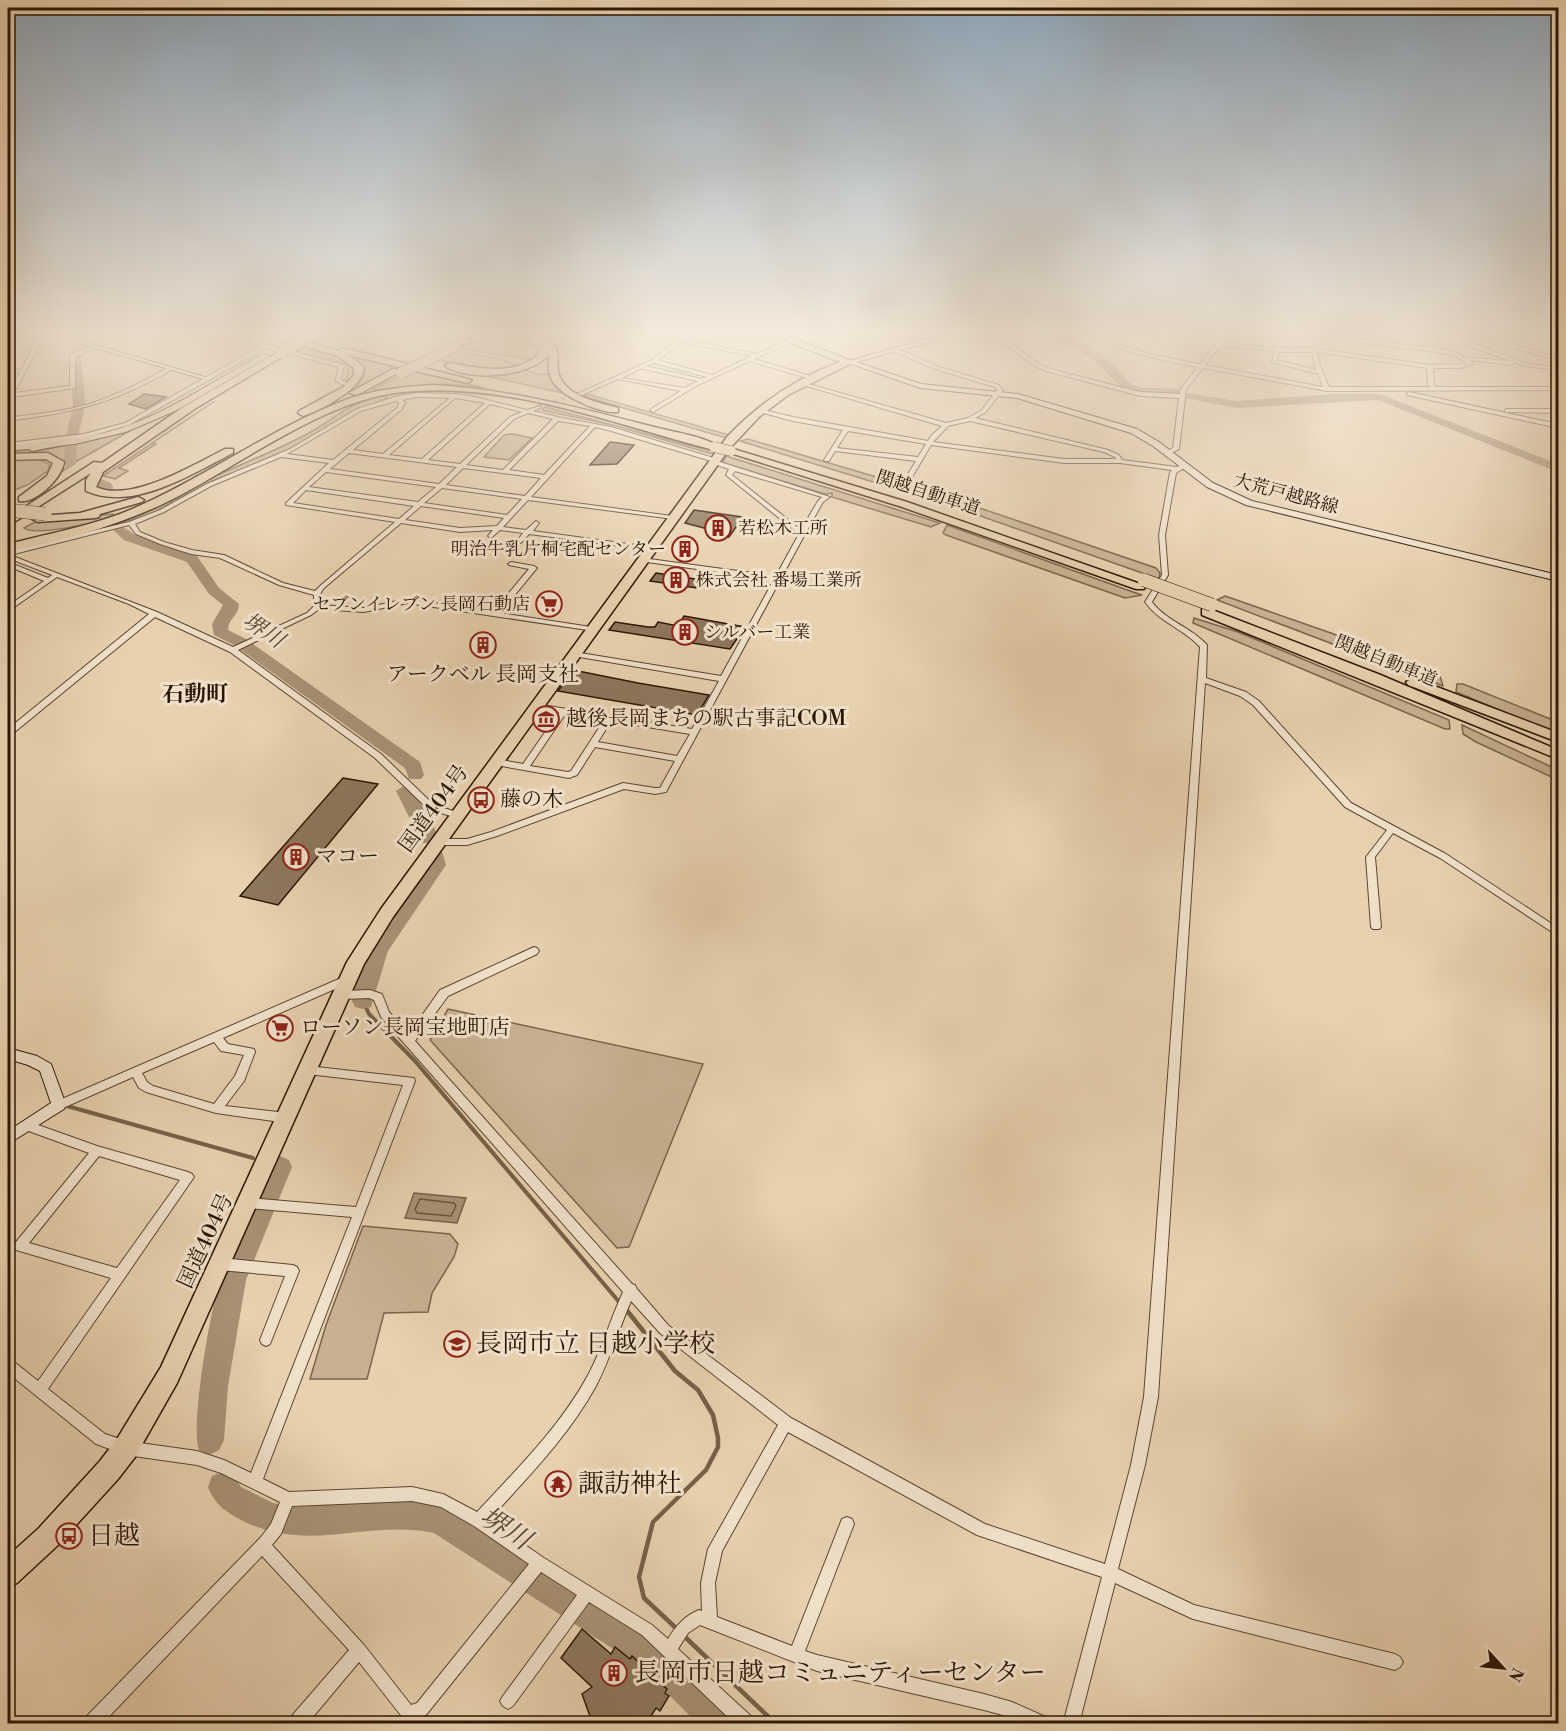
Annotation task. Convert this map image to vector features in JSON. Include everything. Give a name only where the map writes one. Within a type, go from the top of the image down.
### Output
[{"type":"highway","points":[[8,515],[170,413]]},
{"type":"highway","points":[[8,524],[181,413]]},
{"type":"highway","points":[[182,413],[99,470],[92,480],[90,489],[106,495],[130,493],[157,484],[226,453]]},
{"type":"highway","points":[[274,429],[303,413]]},
{"type":"highway","points":[[8,510],[41,517],[84,514],[130,503],[310,413]]},
{"type":"highway","points":[[287,433],[324,413]]},
{"type":"highway","points":[[8,515],[83,518],[129,507],[332,413]]},
{"type":"highway","name":"関越自動車道","points":[[577,413],[715,453],[733,449],[1142,583],[1384,672],[1430,696]]},
{"type":"highway","points":[[580,413],[674,435]]},
{"type":"highway","name":"関越自動車道","points":[[590,413],[674,435],[715,453]]},
{"type":"highway","points":[[619,413],[715,453]]},
{"type":"highway","name":"国道404号","points":[[8,1574],[48,1537],[126,1448],[232,1265],[258,1203],[287,1118],[308,1070],[349,990],[371,935],[672,518],[715,453],[757,413]]},
{"type":"highway","points":[[8,452],[64,442]]},
{"type":"highway","points":[[8,452],[40,457],[48,460],[53,466],[43,479],[8,496]]},
{"type":"highway","points":[[8,452],[48,456],[57,459],[60,465],[48,481],[8,510]]},
{"type":"highway","points":[[8,548],[130,514],[240,456]]},
{"type":"highway","name":"関越自動車道","points":[[1209,608],[1308,651],[1430,696]]},
{"type":"highway","points":[[1430,696],[1558,744]]},
{"type":"highway","points":[[1474,714],[1558,738]]},
{"type":"highway","points":[[1474,714],[1558,755]]},
{"type":"highway","points":[[1474,714],[1558,762]]},
{"type":"main road","points":[[64,442],[98,436],[141,423],[160,413]]},
{"type":"main road","name":"大荒戸越路線","points":[[1073,413],[1134,431],[1168,453],[1180,467],[1218,490],[1250,503],[1558,578]]},
{"type":"main road","points":[[8,1054],[32,1060],[46,1068],[59,1105],[8,1138]]},
{"type":"street","points":[[8,435],[9,417],[60,413]]},
{"type":"street","points":[[8,452],[119,428],[150,413]]},
{"type":"street","points":[[8,554],[131,523],[162,511],[209,485],[281,455],[354,413]]},
{"type":"street","points":[[394,413],[288,502],[290,506],[459,530],[498,528],[760,576]]},
{"type":"street","points":[[384,456],[435,413]]},
{"type":"street","points":[[423,461],[477,413]]},
{"type":"street","points":[[317,607],[317,594],[322,587],[441,486],[512,418],[523,413]]},
{"type":"street","points":[[438,842],[467,842],[494,834],[623,786],[663,790],[802,534],[821,501],[827,497],[733,468],[715,453],[533,413]]},
{"type":"street","points":[[768,413],[927,443],[1064,461],[1120,461],[1180,467],[1162,535],[1165,575],[1148,602],[1155,611],[1192,633],[1204,646],[1203,680],[1151,1397],[1140,1455],[1071,1724]]},
{"type":"street","points":[[908,413],[946,425]]},
{"type":"street","points":[[905,484],[927,443],[946,425],[970,419],[981,413]]},
{"type":"street","points":[[1168,453],[1176,448],[1179,413]]},
{"type":"street","points":[[1498,413],[1558,426]]},
{"type":"street","points":[[504,472],[556,419]]},
{"type":"street","points":[[970,419],[1015,432],[1106,451],[1117,456],[1120,461]]},
{"type":"street","points":[[491,536],[594,425]]},
{"type":"street","points":[[827,460],[846,429]]},
{"type":"street","points":[[834,449],[918,459]]},
{"type":"street","points":[[347,451],[545,477]]},
{"type":"street","points":[[281,455],[334,462]]},
{"type":"street","points":[[733,468],[729,475],[802,534]]},
{"type":"street","points":[[324,470],[672,518]]},
{"type":"street","points":[[304,488],[508,517]]},
{"type":"street","points":[[131,523],[133,530],[148,538],[190,552],[222,556],[281,584],[317,594]]},
{"type":"street","points":[[520,541],[536,523]]},
{"type":"street","points":[[8,554],[236,648],[378,756],[431,807],[457,815]]},
{"type":"street","points":[[8,564],[48,580]]},
{"type":"street","points":[[495,614],[534,568],[511,564]]},
{"type":"street","points":[[8,609],[56,575]]},
{"type":"street","points":[[236,648],[302,618],[317,607],[364,610],[407,601],[591,629]]},
{"type":"street","points":[[8,733],[155,613]]},
{"type":"street","points":[[574,654],[723,679]]},
{"type":"street","points":[[1203,680],[1243,694],[1256,703],[1348,805],[1479,879],[1558,932]]},
{"type":"street","points":[[536,706],[694,732]]},
{"type":"street","points":[[526,766],[564,711]]},
{"type":"street","points":[[496,762],[569,775],[574,773],[609,718]]},
{"type":"street","points":[[593,744],[679,759]]},
{"type":"street","points":[[1376,927],[1370,857],[1392,829]]},
{"type":"street","points":[[410,1041],[444,993],[534,951]]},
{"type":"street","points":[[59,1105],[216,1037],[349,990],[378,997],[385,1014],[546,1198],[631,1289],[664,1329],[786,1423],[982,1530],[1110,1573],[1193,1612],[1395,1662]]},
{"type":"street","points":[[216,1037],[225,1048],[250,1052],[240,1078],[216,1109]]},
{"type":"street","points":[[255,1482],[410,1082],[308,1070]]},
{"type":"street","points":[[136,1072],[146,1088],[216,1109],[287,1118]]},
{"type":"street","points":[[27,1126],[97,1151],[188,1177],[117,1274],[40,1389]]},
{"type":"street","points":[[97,1151],[20,1246],[117,1274]]},
{"type":"street","points":[[258,1203],[359,1212]]},
{"type":"street","points":[[232,1265],[293,1271],[266,1340]]},
{"type":"street","points":[[478,1521],[548,1443],[574,1408],[591,1381],[631,1289]]},
{"type":"street","points":[[8,1365],[102,1438],[126,1448],[197,1458],[224,1467],[288,1499],[412,1494],[443,1501],[478,1521],[539,1563],[647,1630],[747,1724]]},
{"type":"street","points":[[710,1620],[708,1583],[715,1549],[786,1423]]},
{"type":"street","points":[[91,1724],[262,1546],[276,1529],[288,1499]]},
{"type":"street","points":[[796,1654],[847,1524]]},
{"type":"street","points":[[262,1546],[359,1650],[408,1713],[421,1710],[539,1563]]},
{"type":"street","points":[[508,1701],[587,1593]]},
{"type":"street","points":[[669,1649],[690,1620],[699,1617],[839,1669],[863,1672],[1012,1710],[1042,1724]]},
{"type":"street","points":[[296,1724],[359,1650]]},
{"type":"shaded area","points":[[342,413],[350,413],[289,450],[212,481],[153,513],[118,525],[117,523],[210,478],[309,433]]},
{"type":"shaded area","points":[[555,413],[567,413],[715,452],[712,454],[616,426]]},
{"type":"shaded area","points":[[640,413],[652,413],[729,435],[726,438]]},
{"type":"shaded area","points":[[133,429],[72,464],[73,443]]},
{"type":"shaded area","points":[[512,434],[532,438],[509,460],[484,457],[504,435]]},
{"type":"shaded area","points":[[748,439],[947,498],[948,505],[740,441]]},
{"type":"shaded area","points":[[152,443],[156,444],[119,468],[128,471],[115,479],[103,476]]},
{"type":"shaded area","points":[[70,444],[70,466],[61,472],[62,461],[50,455],[29,452],[8,455],[21,451]]},
{"type":"shaded area","points":[[726,456],[940,523],[931,527],[832,497],[832,493],[825,494],[727,464],[723,462]]},
{"type":"shaded area","points":[[35,458],[49,464],[49,470],[29,484],[8,493],[8,460]]},
{"type":"shaded area","points":[[962,502],[1156,568],[1160,573],[1159,579],[955,507]]},
{"type":"shaded area","points":[[113,514],[114,518],[67,528],[40,531],[24,528],[35,522]]},
{"type":"shaded area","points":[[947,525],[1142,595],[1125,598],[946,535],[943,533]]},
{"type":"shaded area","points":[[1225,596],[1331,633],[1440,676],[1443,686],[1217,600]]},
{"type":"shaded area","points":[[1194,618],[1238,632],[1449,720],[1450,729],[1445,729],[1193,623]]},
{"type":"shaded area","points":[[1457,684],[1463,684],[1558,722],[1558,734],[1456,692]]},
{"type":"shaded area","points":[[1462,725],[1558,770],[1558,780],[1476,742],[1463,734]]},
{"type":"shaded area","points":[[448,1009],[703,1064],[629,1247],[617,1248],[430,1040]]},
{"type":"shaded area","points":[[363,1226],[450,1234],[458,1244],[454,1257],[432,1293],[428,1312],[384,1313],[367,1379],[310,1379],[326,1325]]},
{"type":"water","points":[[414,1193],[466,1198],[457,1223],[405,1218]]},
{"type":"building","points":[[610,442],[634,445],[617,464],[590,465]]},
{"type":"building","points":[[694,510],[743,517],[729,537],[716,536],[719,532],[685,523]]},
{"type":"building","name":"株式会社 番場工業所","points":[[656,573],[702,580],[697,588],[650,581]]},
{"type":"building","points":[[684,616],[745,627],[730,649],[609,630],[615,622],[648,627],[655,627],[658,622],[678,626]]},
{"type":"building","points":[[573,670],[709,695],[697,715],[558,691]]},
{"type":"building","name":"マコー","points":[[343,778],[378,784],[278,905],[240,896]]},
{"type":"building","name":"長岡市日越コミュニティーセンター","points":[[582,1629],[611,1654],[615,1647],[630,1659],[632,1656],[667,1689],[665,1693],[669,1696],[660,1711],[656,1708],[646,1724],[585,1724],[590,1716],[582,1694],[592,1687],[561,1658]]},
{"type":"waterway","name":"堺川","points":[[72,437],[77,413]]},
{"type":"waterway","points":[[1420,413],[1558,468]]},
{"type":"waterway","name":"堺川","points":[[70,464],[71,444]]},
{"type":"waterway","name":"堺川","points":[[96,481],[106,486],[107,490]]},
{"type":"waterway","name":"堺川","points":[[118,528],[129,537],[192,559],[214,591],[231,604],[231,610],[220,624],[220,632],[240,642],[414,766],[415,775]]},
{"type":"waterway","name":"堺川","points":[[405,791],[430,839]]},
{"type":"waterway","name":"堺川","points":[[363,1001],[369,971],[378,949],[436,865],[435,857]]},
{"type":"waterway","points":[[363,1001],[369,1014],[415,1061],[620,1303]]},
{"type":"waterway","points":[[67,1106],[253,1158]]},
{"type":"waterway","name":"堺川","points":[[276,1166],[280,1167]]},
{"type":"waterway","name":"堺川","points":[[209,1440],[214,1386],[233,1280],[280,1167]]},
{"type":"waterway","points":[[625,1308],[675,1371],[698,1390],[713,1415],[718,1438],[718,1447],[706,1470],[653,1522],[639,1577],[644,1598],[678,1630]]},
{"type":"waterway","name":"堺川","points":[[223,1487],[230,1498],[270,1518],[296,1522],[409,1513],[438,1519],[461,1531],[653,1655],[722,1724]]},
{"type":"waterway","points":[[683,1635],[776,1724]]},
{"type":"place","name":"若松木工所","points":[[718,528]]},
{"type":"place","name":"明治牛乳片桐宅配センター","points":[[685,549]]},
{"type":"place","name":"株式会社 番場工業所","points":[[676,580]]},
{"type":"place","name":"セブンイレブン 長岡石動店","points":[[549,604]]},
{"type":"place","name":"シルバー工業","points":[[685,632]]},
{"type":"place","name":"アークベル 長岡支社","points":[[483,645]]},
{"type":"place","name":"越後長岡まちの駅古事記COM","points":[[546,719]]},
{"type":"place","name":"藤の木","points":[[481,800]]},
{"type":"place","name":"マコー","points":[[296,857]]},
{"type":"place","name":"ローソン長岡宝地町店","points":[[280,1028]]},
{"type":"place","name":"長岡市立 日越小学校","points":[[457,1344]]},
{"type":"place","name":"諏訪神社","points":[[558,1484]]},
{"type":"place","name":"日越","points":[[69,1536]]},
{"type":"place","name":"長岡市日越コミュニティーセンター","points":[[614,1673]]},
{"type":"district","name":"石動町","points":[[195,694]]}]
